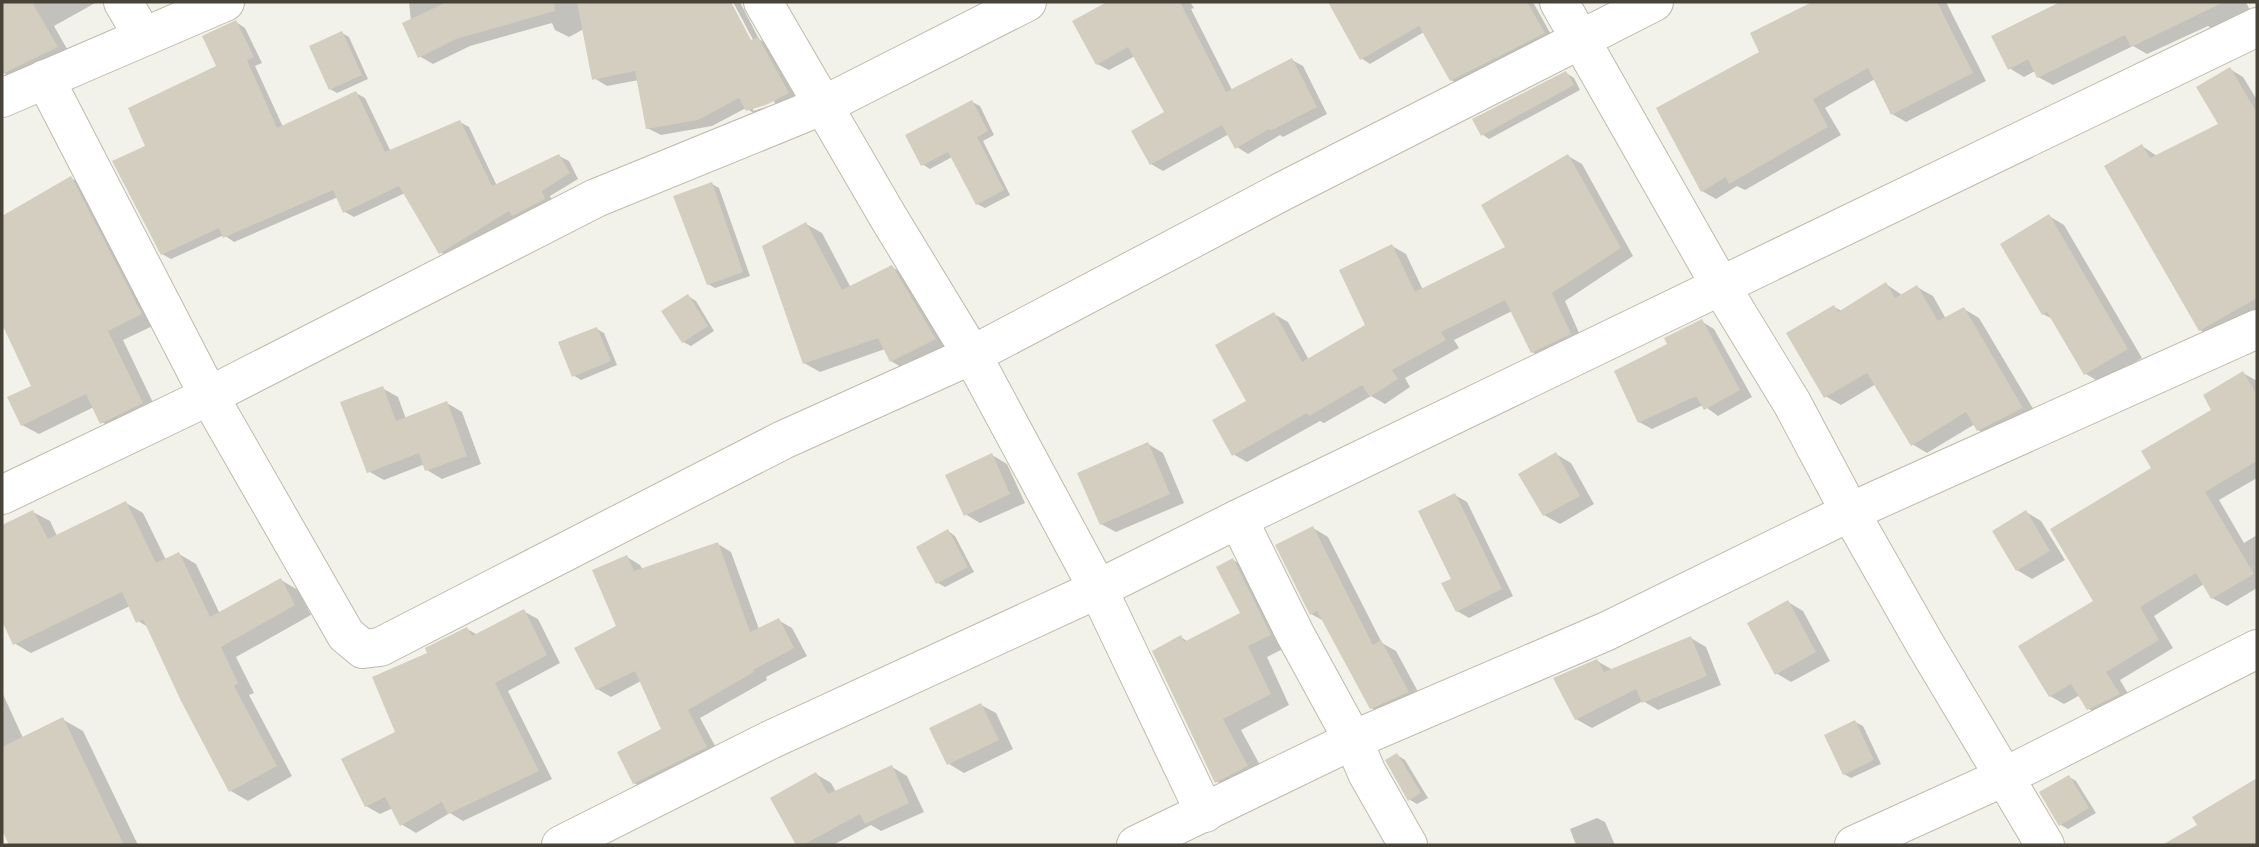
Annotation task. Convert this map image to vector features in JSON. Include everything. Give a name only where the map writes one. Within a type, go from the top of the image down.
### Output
[{"type":"street","points":[[123,2],[143,36]]},
{"type":"street","points":[[2,98],[225,2]]},
{"type":"street","points":[[763,2],[972,355],[1098,589],[1205,813]]},
{"type":"street","points":[[2,495],[209,396],[596,198],[824,105],[1027,2]]},
{"type":"street","points":[[1559,2],[1720,285],[1791,403],[1850,512],[2045,845]]},
{"type":"street","points":[[45,79],[209,396],[346,635],[363,649],[380,647],[783,440],[972,355],[1283,191],[1654,2]]},
{"type":"street","points":[[561,845],[770,740],[1098,589],[1720,285],[2257,27]]},
{"type":"street","points":[[1136,845],[1353,740],[1607,631],[1850,512],[2257,329]]},
{"type":"street","points":[[1238,519],[1294,634],[1408,845]]},
{"type":"street","points":[[1854,845],[2004,778],[2257,649]]},
{"type":"building","points":[[2,2],[32,2],[58,47],[2,74]]},
{"type":"building","points":[[447,2],[554,2],[555,11],[456,39],[418,58],[402,23]]},
{"type":"building","points":[[577,2],[731,2],[751,40],[758,37],[789,93],[766,105],[746,111],[739,98],[698,120],[646,129],[635,71],[592,80]]},
{"type":"building","points":[[1107,2],[1180,2],[1226,92],[1292,58],[1317,107],[1270,131],[1269,129],[1235,149],[1222,125],[1150,165],[1131,131],[1164,112],[1128,47],[1096,65],[1072,21]]},
{"type":"building","points":[[1328,2],[1527,2],[1545,33],[1450,81],[1419,26],[1360,60]]},
{"type":"building","points":[[1812,2],[1937,2],[1973,73],[1891,115],[1868,68],[1813,99],[1828,127],[1729,184],[1726,177],[1701,192],[1656,108],[1759,52],[1750,33]]},
{"type":"building","points":[[2060,2],[2224,2],[2131,47],[2125,35],[2037,78],[2028,59],[2008,70],[1991,36]]},
{"type":"building","points":[[236,20],[254,57],[247,60],[277,128],[356,91],[385,152],[460,120],[492,186],[559,154],[570,173],[542,191],[545,199],[512,216],[509,211],[439,254],[399,186],[343,213],[333,190],[223,238],[219,228],[161,255],[112,161],[145,146],[128,108],[216,66],[202,36]]},
{"type":"building","points":[[342,31],[362,75],[329,90],[309,46]]},
{"type":"building","points":[[2230,67],[2257,113],[2257,298],[2199,331],[2104,166],[2142,144],[2150,158],[2218,124],[2196,87]]},
{"type":"building","points":[[1566,71],[1574,85],[1481,136],[1472,119]]},
{"type":"building","points":[[972,100],[988,131],[977,137],[1004,190],[976,205],[948,152],[921,166],[905,135]]},
{"type":"building","points":[[1568,154],[1621,248],[1552,293],[1571,334],[1531,353],[1505,300],[1441,332],[1446,340],[1392,370],[1398,379],[1370,397],[1362,385],[1232,456],[1212,420],[1246,401],[1215,345],[1274,312],[1302,362],[1365,325],[1339,270],[1392,244],[1415,292],[1505,247],[1481,205]]},
{"type":"building","points":[[71,176],[142,314],[108,331],[143,403],[100,424],[86,394],[21,426],[7,397],[31,386],[2,324],[2,216]]},
{"type":"building","points":[[712,182],[743,272],[707,285],[673,196]]},
{"type":"building","points":[[2049,214],[2128,349],[2084,375],[2047,312],[2042,315],[2000,244]]},
{"type":"building","points":[[806,222],[842,290],[892,265],[936,339],[890,362],[878,338],[803,364],[762,246]]},
{"type":"building","points":[[1886,282],[1895,298],[1917,285],[1938,321],[1964,307],[2023,408],[1977,431],[1966,412],[1911,446],[1867,373],[1824,398],[1786,333],[1834,305],[1838,312]]},
{"type":"building","points":[[688,294],[708,326],[682,343],[661,311]]},
{"type":"building","points":[[1702,319],[1740,390],[1704,410],[1696,396],[1638,423],[1614,371],[1667,344],[1664,338]]},
{"type":"building","points":[[597,327],[611,361],[572,377],[558,342]]},
{"type":"building","points":[[2243,371],[2257,395],[2257,461],[2205,492],[2254,574],[2211,599],[2196,573],[2140,607],[2159,640],[2106,672],[2120,694],[2087,710],[2071,684],[2049,697],[2018,646],[2093,601],[2050,529],[2151,468],[2141,451],[2211,410],[2203,395]]},
{"type":"building","points":[[383,386],[396,421],[447,401],[467,456],[425,471],[419,453],[367,473],[340,402]]},
{"type":"building","points":[[1148,442],[1170,494],[1100,525],[1077,473]]},
{"type":"building","points":[[1556,452],[1580,496],[1543,516],[1518,474]]},
{"type":"building","points":[[992,453],[1010,494],[964,516],[945,475]]},
{"type":"building","points":[[1455,493],[1502,589],[1456,612],[1441,583],[1451,579],[1418,511]]},
{"type":"building","points":[[126,501],[156,563],[179,552],[210,617],[281,578],[295,605],[221,647],[238,683],[234,686],[277,766],[229,792],[181,701],[143,619],[136,623],[122,592],[13,645],[2,621],[2,525],[33,510],[48,539]]},
{"type":"building","points":[[2026,510],[2050,551],[2016,571],[1992,531]]},
{"type":"building","points":[[1313,526],[1373,645],[1381,640],[1409,692],[1370,709],[1317,611],[1310,615],[1275,545]]},
{"type":"building","points":[[948,529],[968,567],[936,584],[916,547]]},
{"type":"building","points":[[718,542],[750,632],[779,618],[794,648],[688,710],[707,747],[633,784],[617,752],[661,729],[635,671],[596,690],[574,648],[616,626],[592,570],[627,555],[634,571]]},
{"type":"building","points":[[1233,558],[1271,635],[1248,646],[1271,694],[1223,719],[1248,766],[1215,783],[1152,651],[1181,635],[1184,642],[1240,613],[1216,567]]},
{"type":"building","points":[[1788,600],[1816,652],[1775,675],[1747,623]]},
{"type":"building","points":[[524,609],[547,655],[495,683],[539,771],[448,814],[442,802],[400,826],[385,797],[365,807],[341,759],[395,732],[372,677],[427,653],[425,648],[467,627],[472,636]]},
{"type":"building","points":[[1691,636],[1707,676],[1642,703],[1636,689],[1575,720],[1553,678],[1597,659],[1604,672]]},
{"type":"building","points":[[981,703],[999,740],[947,765],[929,728]]},
{"type":"building","points":[[63,717],[124,845],[9,845],[2,830],[2,747]]},
{"type":"building","points":[[1855,720],[1874,760],[1843,775],[1824,735]]},
{"type":"building","points":[[1397,753],[1421,793],[1408,801],[1385,760]]},
{"type":"building","points":[[892,765],[909,803],[865,824],[860,814],[803,845],[796,845],[770,798],[816,772],[828,794]]},
{"type":"building","points":[[2069,775],[2089,808],[2059,826],[2039,792]]},
{"type":"building","points":[[2257,778],[2257,845],[2162,845],[2197,825],[2192,817]]}]
